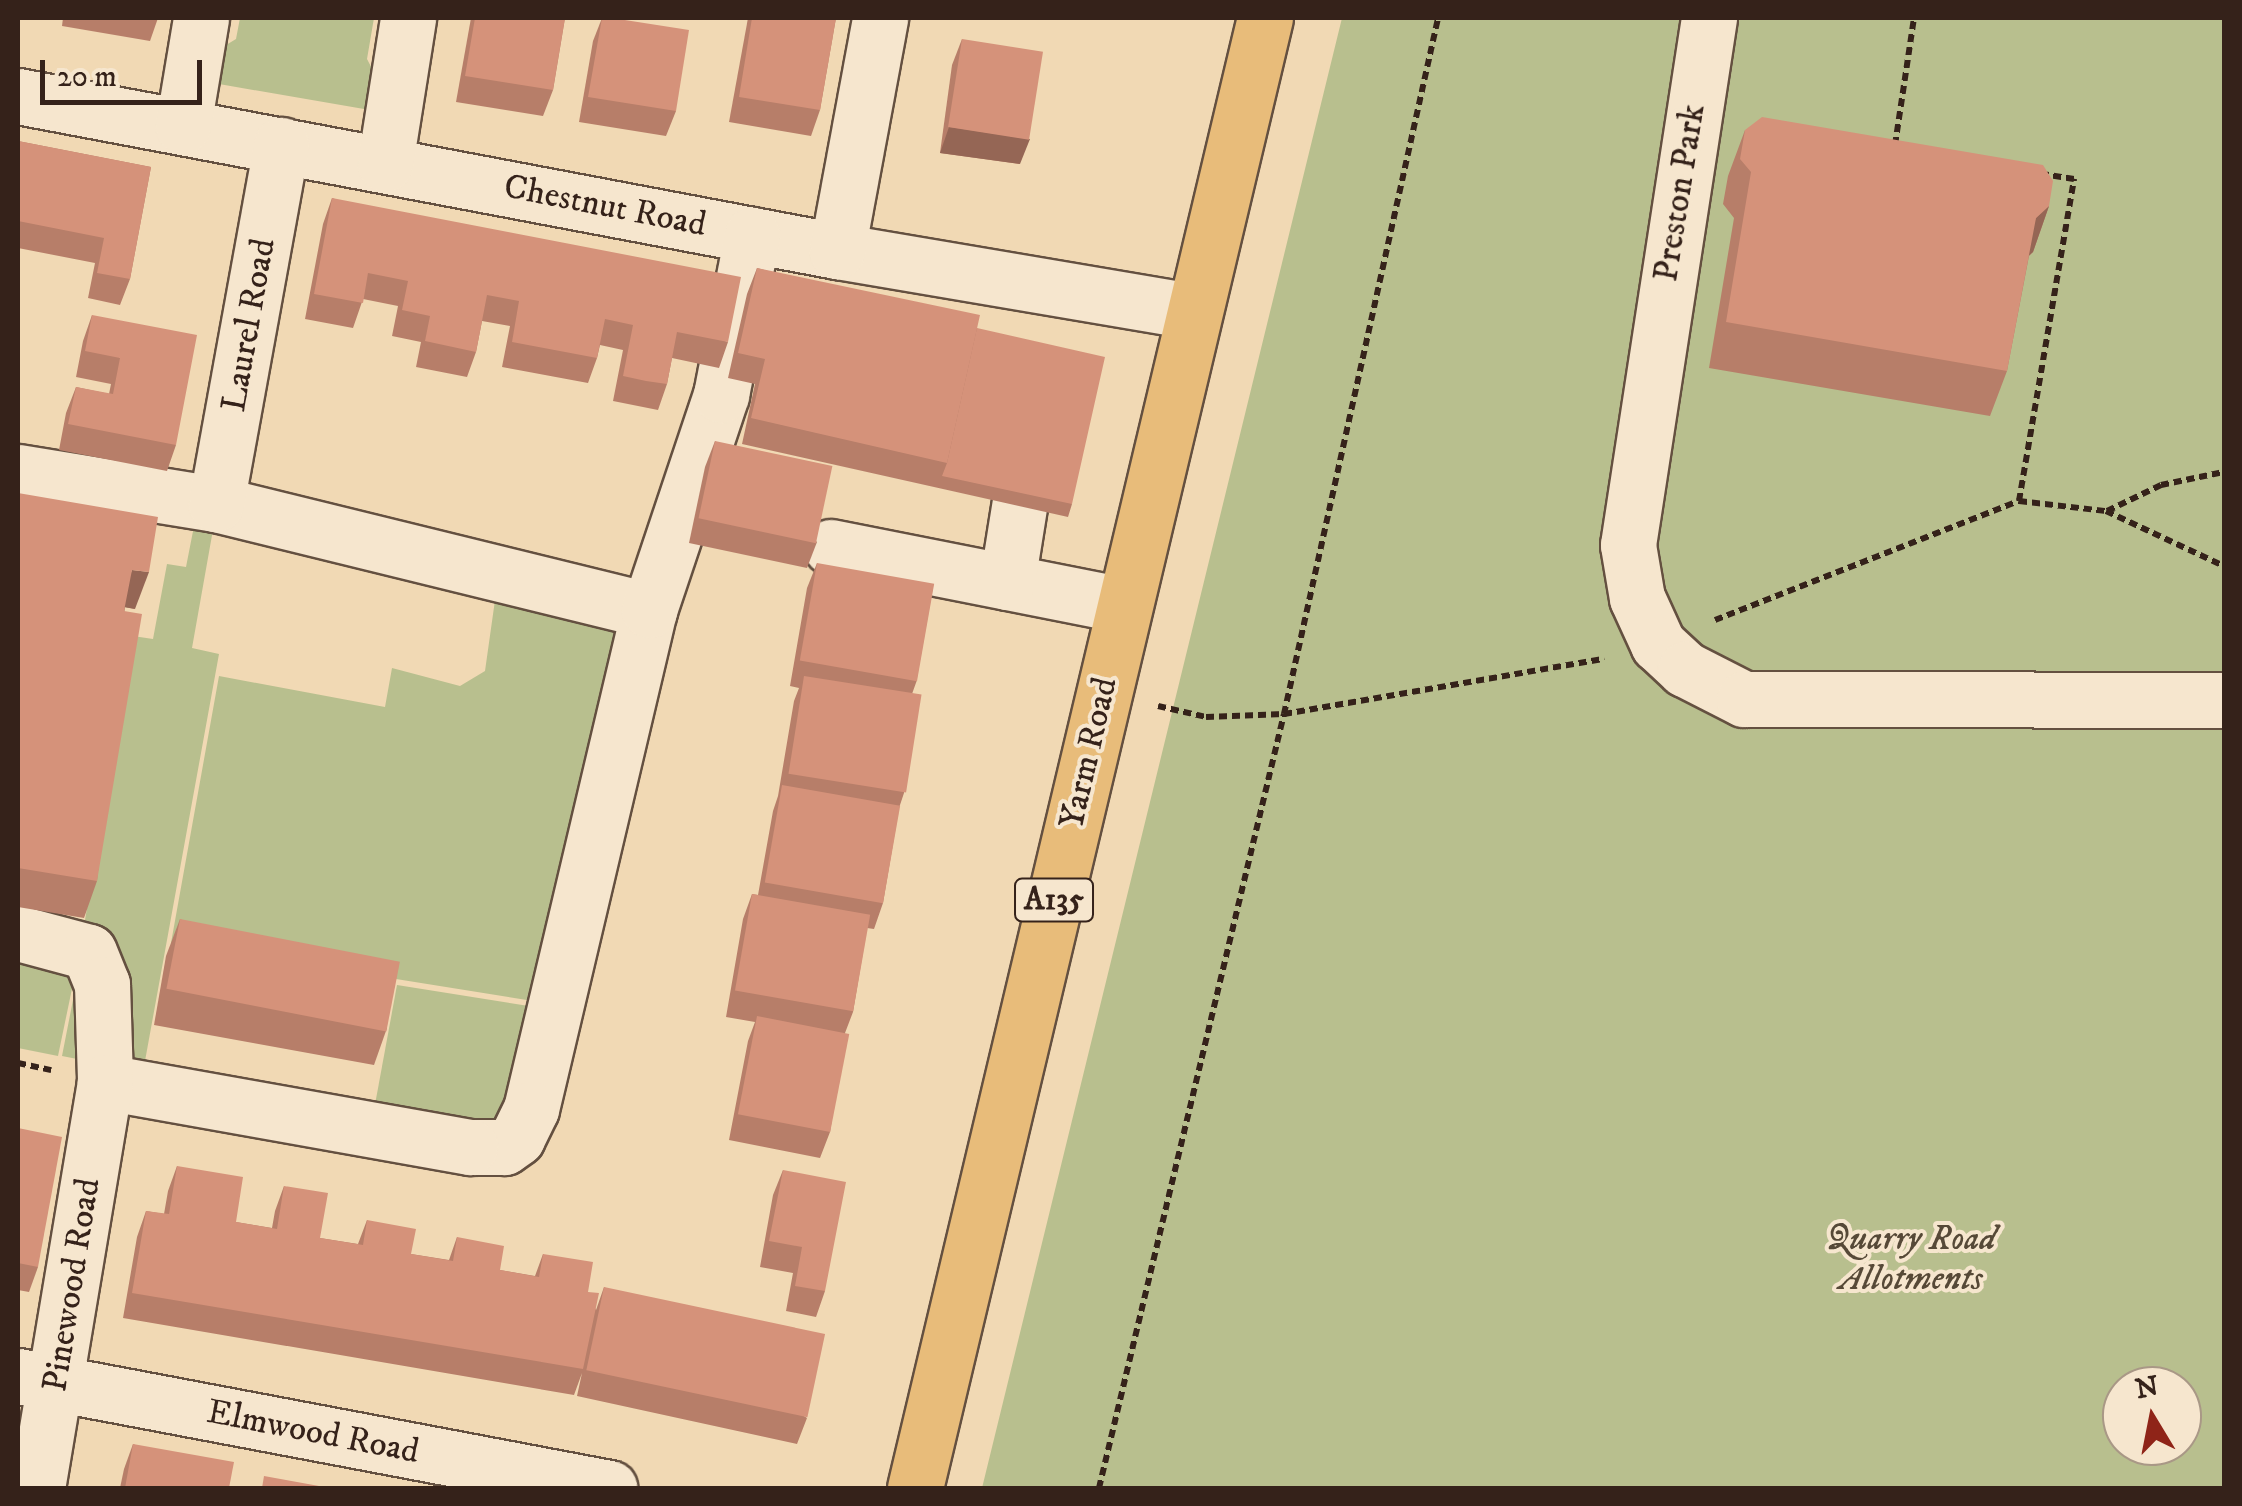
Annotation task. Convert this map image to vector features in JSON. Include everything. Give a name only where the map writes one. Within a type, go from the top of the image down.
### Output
[{"type":"main road","name":"Yarm Road","points":[[916,1488],[1265,18]]},
{"type":"street","points":[[183,126],[201,18]]},
{"type":"street","points":[[385,164],[408,18]]},
{"type":"street","points":[[837,251],[880,18]]},
{"type":"street","name":"Preston Park","points":[[1658,644],[1637,598],[1628,545],[1708,18]]},
{"type":"street","name":"Chestnut Road","points":[[18,96],[837,251],[1193,311]]},
{"type":"street","name":"Laurel Road","points":[[216,504],[282,145]]},
{"type":"street","points":[[104,1082],[470,1147],[504,1147],[516,1138],[531,1109],[649,610],[721,395],[752,235]]},
{"type":"street","points":[[960,332],[970,274]]},
{"type":"street","points":[[1007,582],[1038,390]]},
{"type":"street","points":[[18,472],[216,504],[649,610]]},
{"type":"street","points":[[831,547],[1124,605]]},
{"type":"street","points":[[1658,644],[1685,669],[1744,699],[2224,700]]},
{"type":"street","name":"Pinewood Road","points":[[18,933],[72,943],[99,966],[104,1082],[37,1379],[38,1488]]},
{"type":"street","name":"Elmwood Road","points":[[37,1379],[510,1479],[609,1488]]},
{"type":"path","points":[[1099,1488],[1284,714],[1438,18]]},
{"type":"path","points":[[1894,151],[1914,18]]},
{"type":"path","points":[[1876,148],[1912,154]]},
{"type":"path","points":[[2019,501],[2074,180],[2038,174]]},
{"type":"path","points":[[2106,511],[2160,485],[2224,472]]},
{"type":"path","points":[[1103,695],[1206,717],[1284,714],[1507,680],[1658,644],[2019,501],[2106,511],[2224,566]]},
{"type":"green space","points":[[240,18],[374,18],[367,59],[380,84],[373,105],[364,109],[219,84],[213,53],[236,39]]},
{"type":"green space","name":"Quarry Road Allotments","points":[[1342,18],[2224,18],[2224,1488],[982,1488]]},
{"type":"green space","points":[[195,521],[214,524],[192,648],[219,654],[143,1072],[62,1056],[82,954],[18,909],[85,920],[133,636],[153,639],[167,564],[186,567]]},
{"type":"green space","points":[[496,593],[626,624],[533,1001],[171,943],[219,676],[385,707],[392,668],[460,686],[485,671]]},
{"type":"green space","points":[[18,946],[79,955],[58,1056],[18,1048]]},
{"type":"green space","points":[[397,985],[535,1007],[513,1103],[491,1123],[374,1110]]},
{"type":"building","points":[[475,18],[565,18],[553,90],[465,76]]},
{"type":"building","points":[[602,18],[689,30],[676,111],[588,97]]},
{"type":"building","points":[[752,18],[836,18],[820,110],[739,97]]},
{"type":"building","points":[[962,39],[1043,52],[1029,140],[948,127]]},
{"type":"building","points":[[1762,117],[2043,165],[2053,181],[2049,206],[2036,218],[2007,371],[1726,322],[1751,172],[1740,159],[1745,130]]},
{"type":"building","points":[[18,141],[151,167],[130,279],[97,273],[104,238],[18,221]]},
{"type":"building","points":[[332,198],[741,277],[728,342],[677,332],[667,384],[646,381],[623,376],[633,325],[605,319],[597,358],[512,342],[519,301],[487,295],[476,352],[425,341],[430,316],[402,310],[408,281],[368,273],[363,303],[314,294]]},
{"type":"building","points":[[757,268],[980,315],[947,463],[751,418],[765,359],[738,353]]},
{"type":"building","points":[[92,315],[197,335],[176,445],[68,424],[76,387],[113,394],[120,358],[85,351]]},
{"type":"building","points":[[977,328],[1105,357],[1072,504],[942,476]]},
{"type":"building","points":[[715,441],[832,466],[816,543],[699,518]]},
{"type":"building","points":[[18,493],[158,517],[149,572],[132,570],[124,611],[142,614],[97,881],[18,868]]},
{"type":"building","points":[[817,563],[934,584],[917,681],[800,660]]},
{"type":"building","points":[[804,676],[922,695],[906,792],[789,774]]},
{"type":"building","points":[[782,785],[900,806],[883,903],[765,882]]},
{"type":"building","points":[[752,894],[870,915],[853,1011],[735,991]]},
{"type":"building","points":[[180,919],[400,962],[386,1031],[166,989]]},
{"type":"building","points":[[757,1016],[849,1034],[830,1132],[738,1114]]},
{"type":"building","points":[[18,1128],[62,1137],[38,1267],[18,1263]]},
{"type":"building","points":[[177,1166],[243,1177],[236,1222],[277,1229],[284,1186],[328,1193],[320,1238],[363,1245],[367,1220],[416,1229],[411,1254],[453,1261],[457,1237],[504,1246],[500,1270],[539,1277],[543,1254],[593,1262],[588,1292],[599,1293],[583,1369],[132,1293],[146,1211],[169,1214]]},
{"type":"building","points":[[783,1170],[846,1182],[825,1291],[795,1286],[802,1247],[769,1241]]},
{"type":"building","points":[[604,1287],[825,1334],[807,1417],[586,1370]]},
{"type":"building","points":[[133,1444],[234,1462],[229,1488],[125,1488]]},
{"type":"building","points":[[264,1476],[330,1488],[262,1488]]}]
